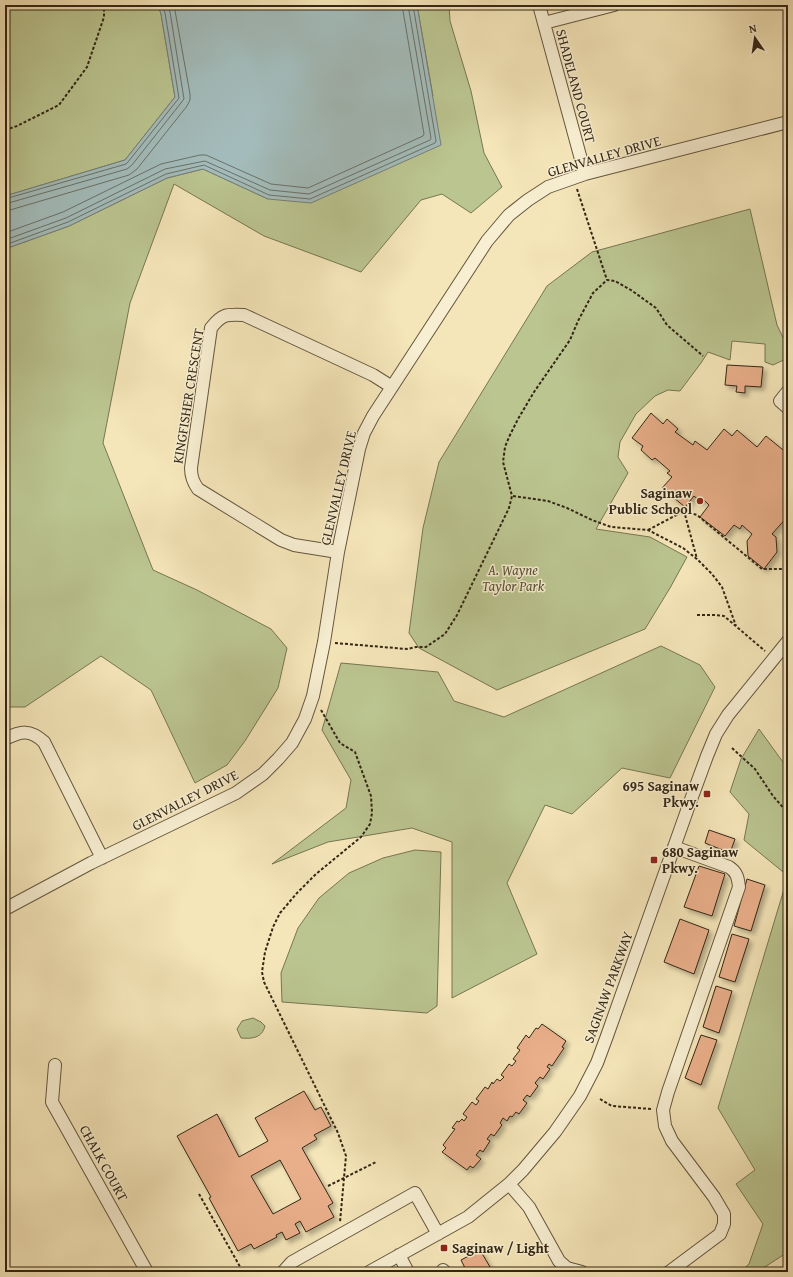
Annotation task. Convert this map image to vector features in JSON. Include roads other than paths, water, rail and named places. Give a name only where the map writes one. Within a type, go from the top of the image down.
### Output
[{"type":"street","name":"SHADELAND COURT","points":[[539,5],[585,174]]},
{"type":"street","points":[[544,23],[614,5]]},
{"type":"street","name":"GLENVALLEY DRIVE","points":[[5,909],[102,858],[236,793],[263,774],[292,743],[313,696],[324,642],[338,552],[362,438],[373,416],[487,241],[509,215],[548,187],[585,174],[788,122]]},
{"type":"street","name":"KINGFISHER CRESCENT","points":[[338,552],[294,545],[281,540],[198,489],[194,484],[191,477],[191,468],[211,328],[218,318],[223,316],[229,314],[244,315],[373,375],[392,387]]},
{"type":"street","points":[[788,391],[780,401],[788,408]]},
{"type":"street","name":"SAGINAW PARKWAY","points":[[369,1272],[468,1217],[509,1184],[523,1170],[555,1132],[580,1096],[597,1063],[716,734],[728,715],[788,641]]},
{"type":"street","points":[[5,739],[15,734],[26,732],[37,736],[44,742],[102,858]]},
{"type":"street","points":[[669,1272],[720,1234],[724,1224],[724,1214],[714,1197],[672,1140],[666,1126],[663,1110],[739,887],[734,870],[729,867],[674,848]]},
{"type":"street","name":"CHALK COURT","points":[[55,1065],[52,1102],[147,1272]]},
{"type":"street","points":[[509,1184],[529,1207],[559,1261],[567,1268],[582,1272]]},
{"type":"street","points":[[283,1272],[292,1262],[415,1193],[438,1234]]},
{"type":"street","points":[[399,1255],[408,1272]]},
{"type":"water","points":[[158,5],[417,5],[441,145],[311,203],[268,199],[203,169],[167,178],[69,226],[5,249],[5,196],[125,160],[175,97],[161,14]]},
{"type":"place","name":"Saginaw Public School","points":[[700,501]]},
{"type":"place","name":"695 Saginaw Pkwy.","points":[[707,794]]},
{"type":"place","name":"680 Saginaw Pkwy.","points":[[654,860]]},
{"type":"place","name":"Saginaw / Light","points":[[444,1248]]},
{"type":"park label","name":"A. Wayne Taylor Park","points":[[513,578]]}]
